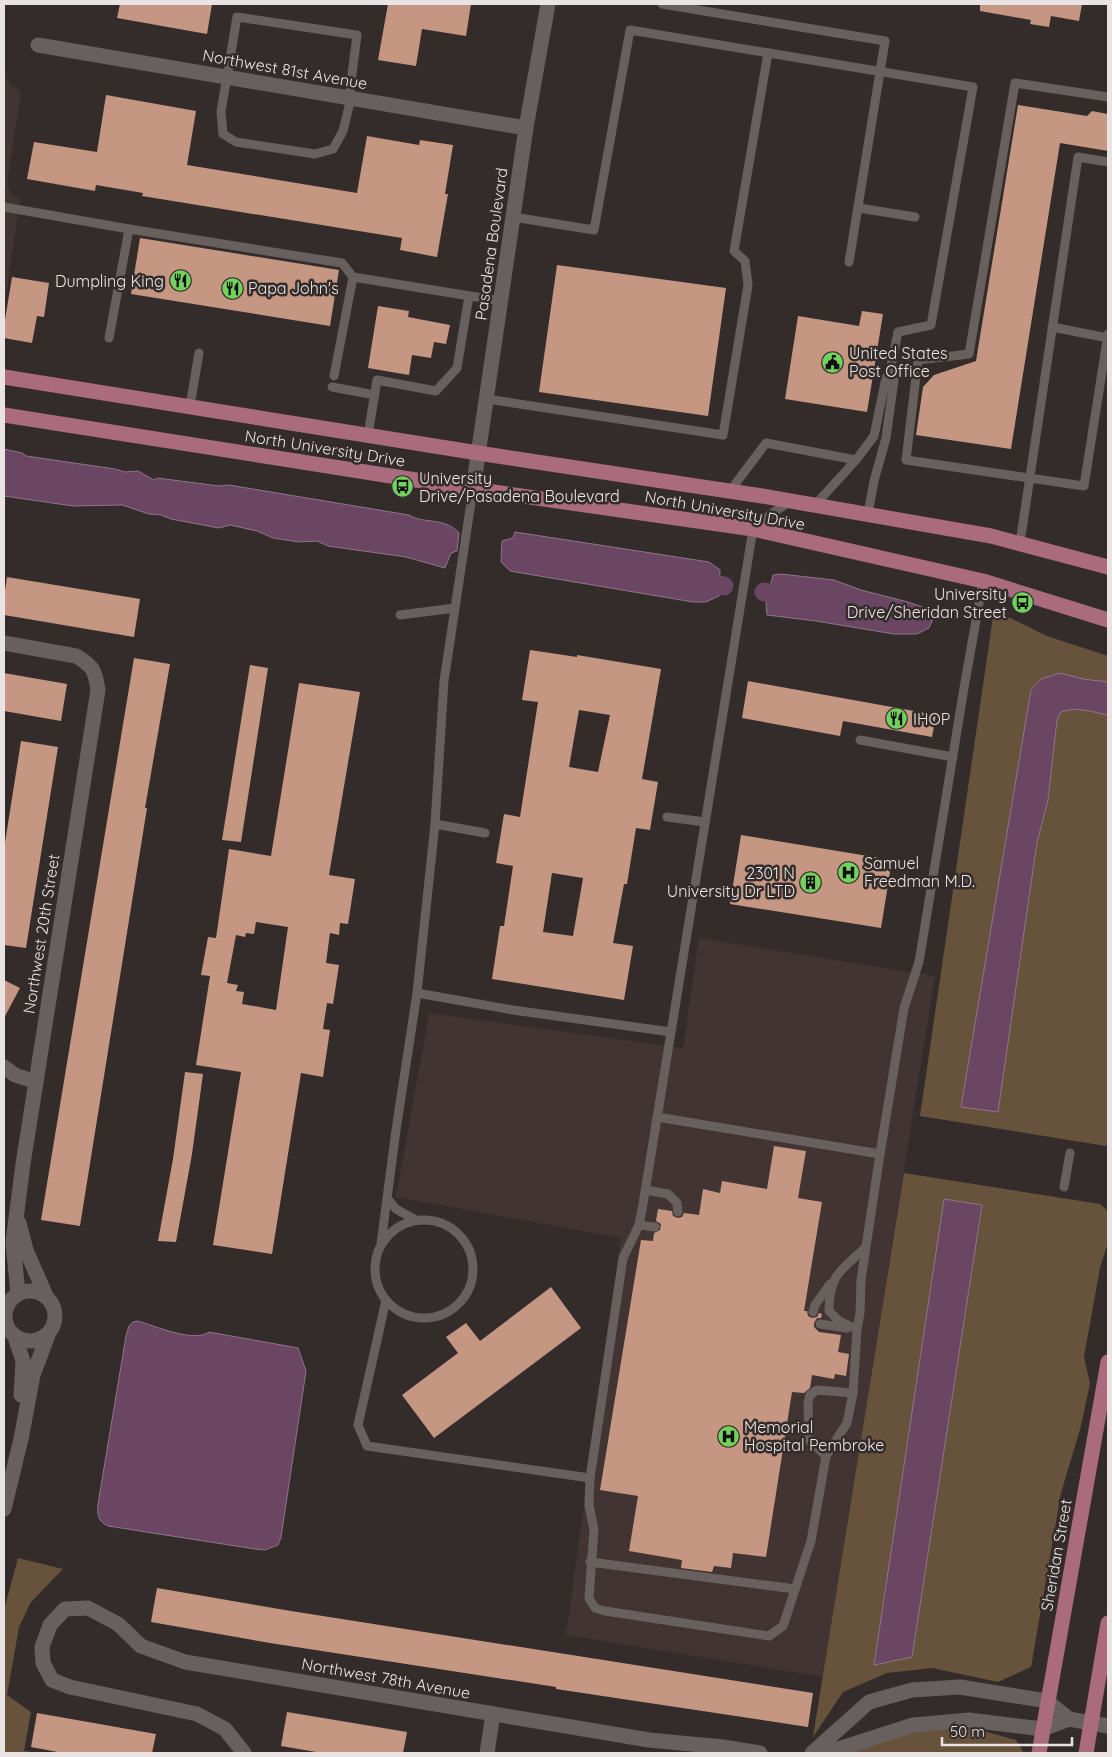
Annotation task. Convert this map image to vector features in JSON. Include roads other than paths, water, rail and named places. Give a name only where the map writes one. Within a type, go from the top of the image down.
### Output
[{"type":"main road","name":"North University Drive","points":[[4,377],[868,514],[991,536],[1108,567]]},
{"type":"main road","name":"North University Drive","points":[[4,415],[473,489],[753,529],[983,581],[1108,620]]},
{"type":"main road","name":"Sheridan Street","points":[[1039,1753],[1108,1362]]},
{"type":"main road","points":[[1086,1753],[1108,1623]]},
{"type":"street","name":"Pasadena Boulevard","points":[[473,489],[526,128],[548,4]]},
{"type":"street","name":"Northwest 81st Avenue","points":[[38,45],[526,128]]},
{"type":"street","name":"Northwest 20th Street","points":[[4,643],[76,656],[86,662],[96,673],[98,690],[23,1164],[14,1242],[11,1297]]},
{"type":"street","points":[[4,1067],[15,1075],[36,1082]]},
{"type":"street","name":"Northwest 20th Street","points":[[17,1216],[26,1250],[46,1296]]},
{"type":"street","points":[[5,1502],[21,1439],[33,1375],[56,1319],[53,1304],[46,1296],[34,1291],[11,1297],[5,1313],[5,1322],[15,1337],[23,1361],[21,1439]]},
{"type":"street","points":[[15,1337],[23,1341],[32,1342],[48,1335]]},
{"type":"street","name":"Northwest 78th Avenue","points":[[244,1753],[225,1729],[197,1714],[70,1688],[52,1680],[43,1663],[42,1647],[50,1624],[65,1609],[88,1608],[118,1624],[141,1646],[185,1662],[493,1714],[648,1747],[723,1747],[760,1753]]},
{"type":"street","points":[[812,1753],[869,1702],[912,1690],[960,1688],[1047,1701],[1069,1719],[1108,1726]]},
{"type":"street","points":[[487,1753],[493,1714]]},
{"type":"street","points":[[826,1753],[912,1725],[969,1720],[1043,1728],[1069,1719]]},
{"type":"lane","points":[[662,4],[885,41],[850,262]]},
{"type":"lane","points":[[237,17],[357,36],[350,98],[343,131],[333,149],[315,154],[236,142],[223,134],[221,112],[237,17]]},
{"type":"lane","points":[[513,217],[594,230],[630,30],[973,87],[931,325],[898,332],[874,436],[856,460],[815,505]]},
{"type":"lane","points":[[487,399],[722,435],[748,285],[745,261],[734,251],[768,53]]},
{"type":"lane","points":[[1108,97],[1015,83],[969,354],[918,360],[906,460],[1084,486],[1108,334]]},
{"type":"lane","points":[[1020,543],[1078,157],[1108,162]]},
{"type":"lane","points":[[4,207],[129,229],[342,262],[353,277],[501,301]]},
{"type":"lane","points":[[858,208],[915,218]]},
{"type":"lane","points":[[109,338],[129,229]]},
{"type":"lane","points":[[334,376],[353,277]]},
{"type":"lane","points":[[368,435],[377,380],[436,391],[457,368],[469,296]]},
{"type":"lane","points":[[1052,327],[1108,338]]},
{"type":"lane","points":[[190,406],[199,353]]},
{"type":"lane","points":[[868,514],[887,429],[894,380],[890,371]]},
{"type":"lane","points":[[332,387],[375,395]]},
{"type":"lane","points":[[730,491],[766,443],[856,460]]},
{"type":"lane","points":[[381,1244],[392,1231],[404,1224],[416,1220],[430,1220],[442,1223],[463,1238],[469,1249],[473,1276],[468,1292],[458,1304],[444,1314],[429,1318],[413,1317],[398,1311],[386,1300],[378,1287],[375,1271],[377,1255],[381,1244],[417,993],[435,824],[444,681],[473,489]]},
{"type":"lane","points":[[792,501],[771,514],[753,529],[646,1190],[639,1225],[623,1258],[590,1478],[588,1504],[594,1530],[590,1562],[589,1598],[595,1608],[769,1636],[783,1626],[811,1541],[826,1456],[847,1423],[853,1393],[861,1280],[880,1154],[904,1008],[919,962],[983,581]]},
{"type":"lane","points":[[400,615],[455,608]]},
{"type":"lane","points":[[860,740],[953,757]]},
{"type":"lane","points":[[667,817],[705,822]]},
{"type":"lane","points":[[435,824],[485,833]]},
{"type":"lane","points":[[417,993],[513,1010],[671,1032]]},
{"type":"lane","points":[[658,1117],[880,1154]]},
{"type":"lane","points":[[1064,1187],[1070,1153]]},
{"type":"lane","points":[[646,1190],[668,1194],[677,1202],[678,1212]]},
{"type":"lane","points":[[387,1198],[396,1209],[416,1220]]},
{"type":"lane","points":[[639,1225],[655,1227]]},
{"type":"lane","points":[[813,1312],[815,1305],[840,1271],[865,1248]]},
{"type":"lane","points":[[833,1280],[829,1293],[829,1311],[839,1321],[857,1330]]},
{"type":"lane","points":[[386,1300],[358,1425],[367,1446],[590,1478]]},
{"type":"lane","points":[[820,1324],[857,1330]]},
{"type":"lane","points":[[826,1456],[809,1440],[808,1403],[810,1395],[817,1390],[853,1393]]},
{"type":"lane","points":[[590,1562],[796,1589]]},
{"type":"waterway","points":[[695,582],[724,586]]},
{"type":"waterway","points":[[764,592],[794,597]]},
{"type":"place","name":"Dumpling King","points":[[180,281]]},
{"type":"place","name":"Papa John's","points":[[232,288]]},
{"type":"place","name":"United States Post Office","points":[[833,362]]},
{"type":"place","name":"University Drive/Pasadena Boulevard","points":[[403,487]]},
{"type":"place","name":"University Drive/Sheridan Street","points":[[1023,603]]},
{"type":"place","name":"IHOP","points":[[897,719]]},
{"type":"place","name":"Samuel Freedman M.D.","points":[[848,872]]},
{"type":"place","name":"2301 N University Dr LTD","points":[[811,882]]},
{"type":"place","name":"Memorial Hospital Pembroke","points":[[728,1436]]}]
